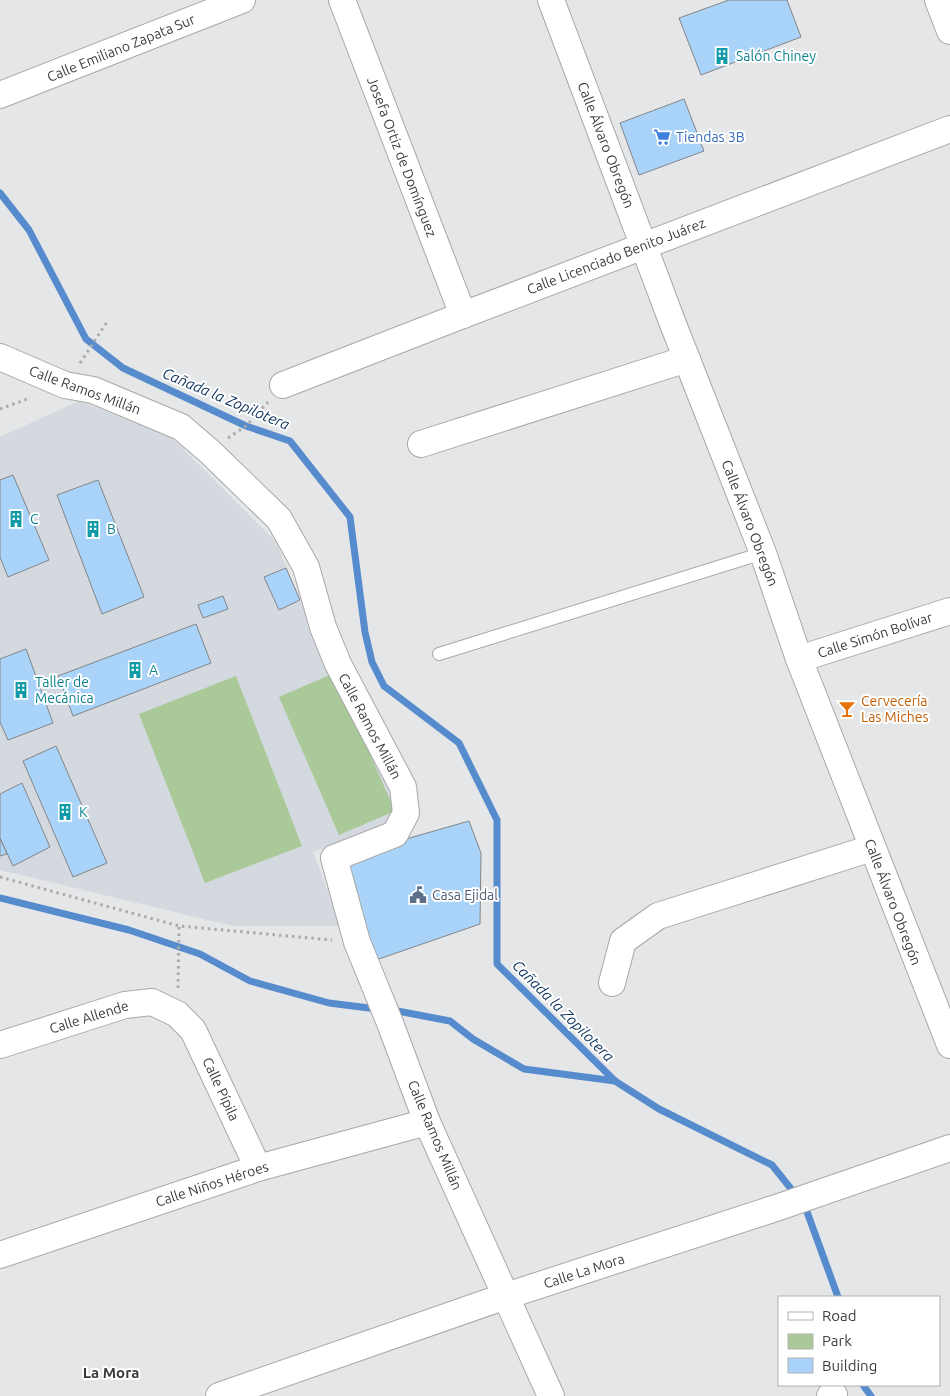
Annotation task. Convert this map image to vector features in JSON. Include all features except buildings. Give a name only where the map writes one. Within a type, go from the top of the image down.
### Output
[{"type":"street","name":"Calle Emiliano Zapata Sur","points":[[0,96],[242,0]]},
{"type":"street","name":"Josefa Ortiz de Domínguez","points":[[342,0],[463,315]]},
{"type":"street","name":"Calle Álvaro Obregón","points":[[552,0],[687,359],[763,553],[799,659],[950,1046]]},
{"type":"street","points":[[938,0],[950,31]]},
{"type":"street","name":"Calle Licenciado Benito Juárez","points":[[284,385],[950,129]]},
{"type":"street","name":"Calle Ramos Millán","points":[[0,357],[66,384],[93,390],[181,427],[210,452],[279,519],[306,567],[323,627],[338,664],[403,787],[406,814],[395,834],[334,858],[356,942],[390,1022],[427,1122],[551,1396]]},
{"type":"street","points":[[421,444],[687,359]]},
{"type":"street","name":"Calle Simón Bolívar","points":[[799,659],[950,611]]},
{"type":"street","points":[[612,983],[623,941],[658,916],[872,848]]},
{"type":"street","name":"Calle Allende","points":[[0,1045],[125,1005],[152,1002],[177,1014]]},
{"type":"street","name":"Calle Pípila","points":[[177,1014],[193,1030],[258,1168]]},
{"type":"street","name":"Calle Niños Héroes","points":[[0,1255],[258,1168],[427,1122]]},
{"type":"street","name":"Calle La Mora","points":[[218,1396],[506,1296],[779,1207],[950,1148]]},
{"type":"lane","points":[[439,654],[763,553]]},
{"type":"path","points":[[66,384],[107,322]]},
{"type":"path","points":[[210,452],[246,426],[284,385]]},
{"type":"path","points":[[0,877],[179,926],[356,942]]},
{"type":"path","points":[[177,1014],[179,926]]},
{"type":"shaded area","points":[[79,401],[171,437],[276,542],[300,600],[398,799],[399,811],[385,824],[313,852],[341,926],[233,926],[0,870],[0,437]]},
{"type":"green space","points":[[334,673],[395,811],[339,835],[279,697]]},
{"type":"green space","points":[[236,676],[302,846],[205,883],[139,714]]},
{"type":"waterway","name":"Cañada la Zopilotera","points":[[0,193],[29,230],[86,339],[123,368],[246,426],[290,441],[350,517],[365,632],[372,662],[384,686],[459,743],[497,820],[497,964],[615,1081],[659,1109],[772,1165],[796,1195]]},
{"type":"waterway","points":[[0,898],[129,930],[200,954],[250,981],[329,1003],[377,1009]]},
{"type":"waterway","points":[[392,1010],[450,1021],[473,1039],[524,1069],[615,1081]]},
{"type":"waterway","name":"Cañada la Zopilotera","points":[[802,1204],[806,1209],[838,1296]]},
{"type":"waterway","name":"Cañada la Zopilotera","points":[[864,1386],[871,1396]]},
{"type":"place","name":"Salón Chiney","points":[[722,56]]},
{"type":"place","name":"Tiendas 3B","points":[[662,137]]},
{"type":"place","name":"C","points":[[16,519]]},
{"type":"place","name":"B","points":[[93,529]]},
{"type":"place","name":"A","points":[[135,670]]},
{"type":"place","name":"Taller de Mecánica","points":[[21,690]]},
{"type":"place","name":"Cervecería Las Miches","points":[[847,709]]},
{"type":"place","name":"K","points":[[65,812]]},
{"type":"place","name":"Casa Ejidal","points":[[418,895]]},
{"type":"district","name":"La Mora","points":[[111,1373]]}]
